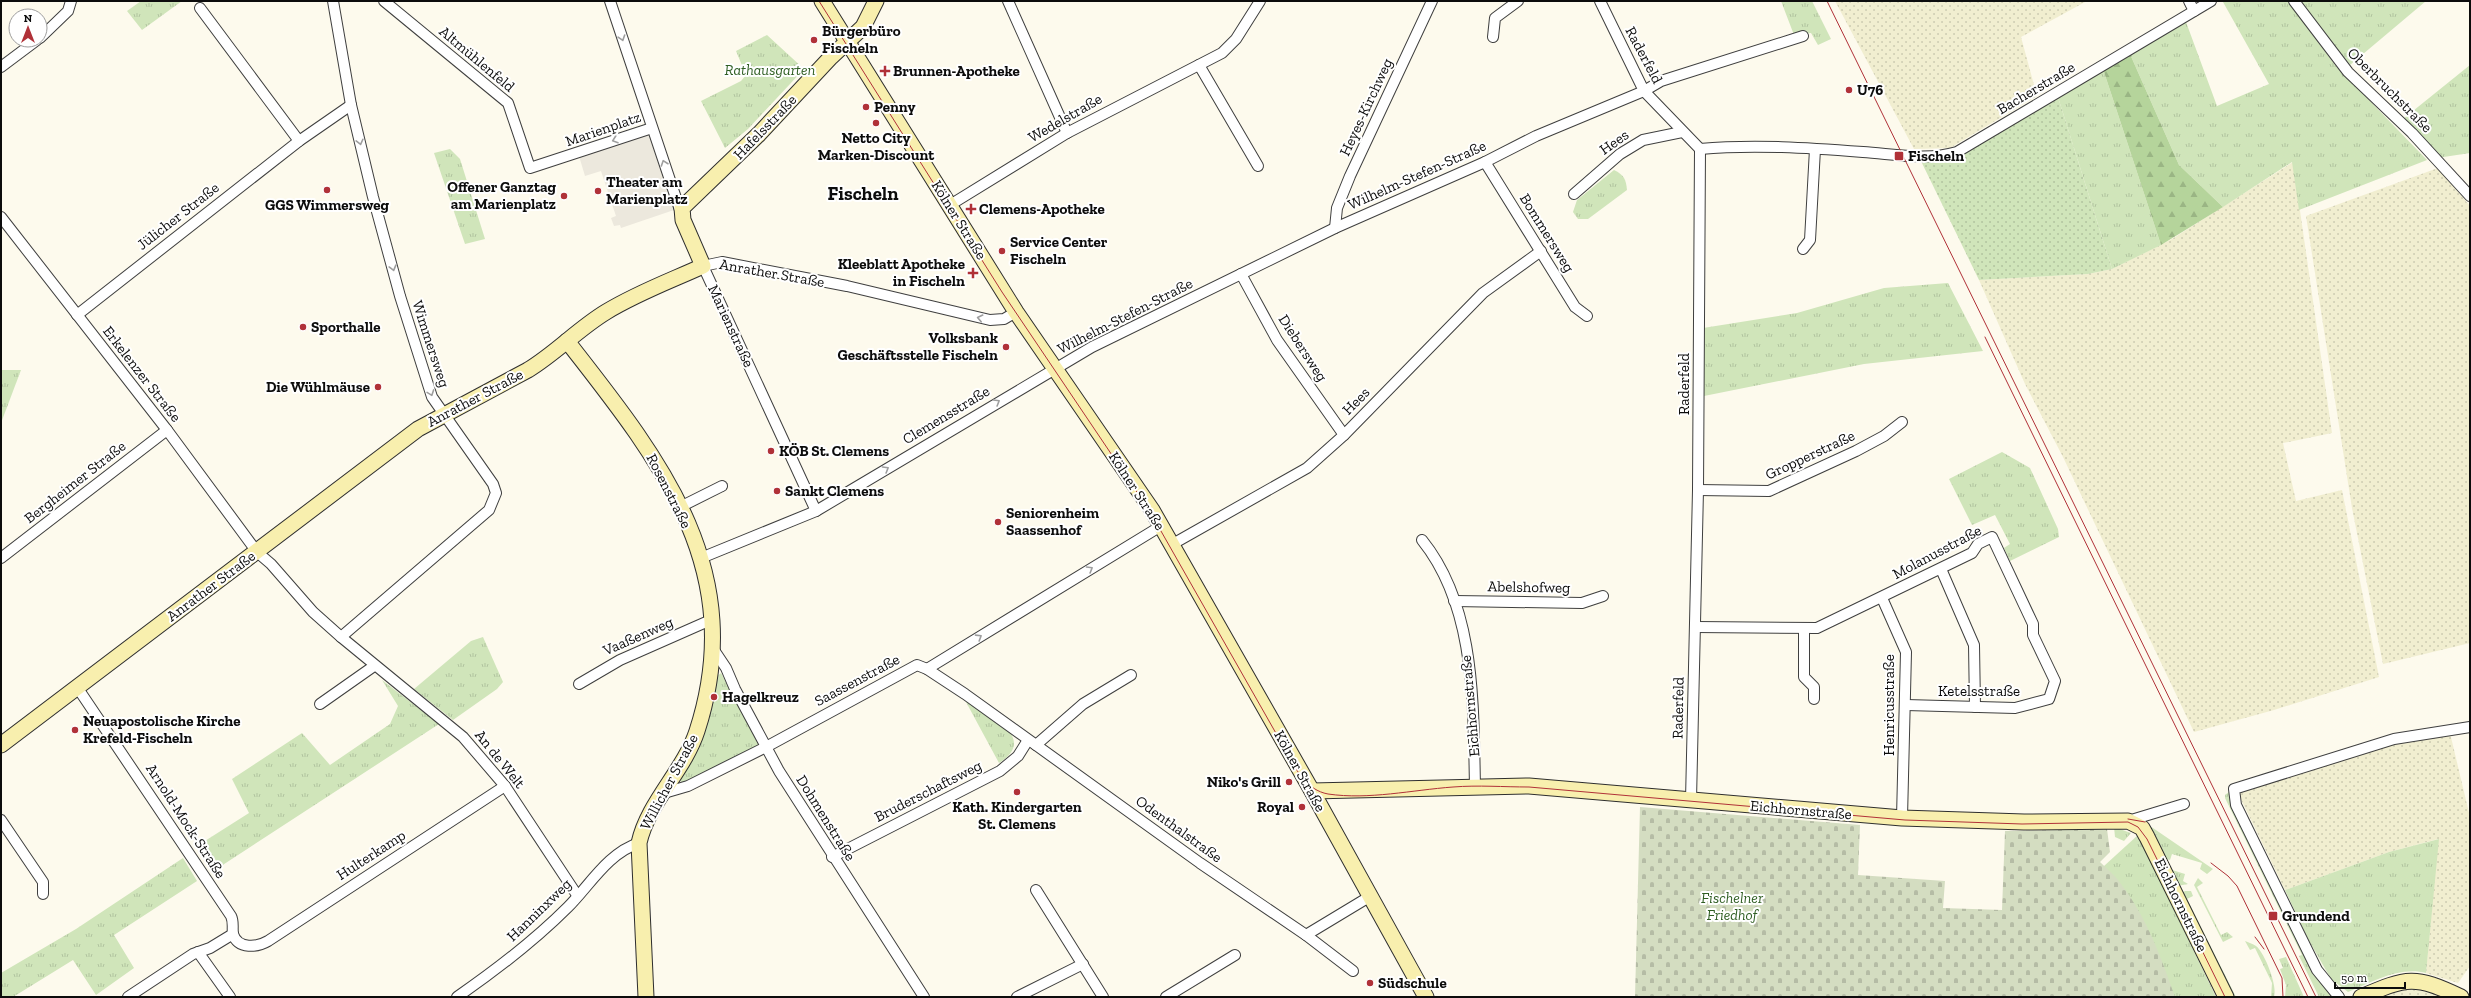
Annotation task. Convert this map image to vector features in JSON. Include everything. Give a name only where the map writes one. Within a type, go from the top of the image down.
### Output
[{"type":"main road","name":"Kölner Straße","points":[[822,1],[1016,312],[1160,526],[1312,791],[1369,897],[1426,997]]},
{"type":"main road","name":"Hafelsstraße","points":[[681,213],[682,208],[697,192],[772,120],[868,20],[876,1]]},
{"type":"main road","name":"Marienstraße","points":[[681,213],[703,266]]},
{"type":"main road","name":"Anrather Straße","points":[[1,745],[257,552],[396,444],[443,414],[528,370],[567,342],[584,326],[624,301],[703,266]]},
{"type":"main road","name":"Rosenstraße","points":[[567,342],[636,432],[661,468],[680,507],[701,558],[712,619],[713,657]]},
{"type":"main road","name":"Willicher Straße","points":[[646,997],[639,843],[646,820],[664,793],[696,734],[713,657]]},
{"type":"main road","name":"Eichhornstraße","points":[[1312,791],[1475,786],[1549,786],[1902,818],[2024,822],[2128,820],[2142,828],[2147,837],[2226,997]]},
{"type":"main road","points":[[1326,816],[1328,801],[1342,790]]},
{"type":"main road","points":[[2361,997],[2395,982],[2410,980],[2420,980],[2438,986],[2461,997]]},
{"type":"street","points":[[48,30],[68,11],[71,1]]},
{"type":"street","name":"Wimmersweg","points":[[333,1],[351,105],[400,296],[432,397],[493,484],[496,493],[494,502],[489,510],[341,637]]},
{"type":"street","name":"Altmühlenfeld","points":[[384,1],[508,103],[530,168],[563,158]]},
{"type":"street","name":"Marienstraße","points":[[610,1],[681,213]]},
{"type":"street","points":[[1008,1],[1068,133]]},
{"type":"street","name":"Wedelstraße","points":[[950,205],[1068,133],[1123,102],[1222,53],[1236,39],[1260,1]]},
{"type":"street","name":"Heyes-Kirchweg","points":[[1335,228],[1337,208],[1350,176],[1432,1]]},
{"type":"street","points":[[1493,37],[1495,18],[1518,1]]},
{"type":"street","name":"Raderfeld","points":[[1600,1],[1644,91],[1700,149],[1698,490],[1691,800]]},
{"type":"street","points":[[2189,1],[2194,10]]},
{"type":"street","name":"Bacherstraße","points":[[1815,149],[1939,156],[1966,148],[2041,101],[2211,1]]},
{"type":"street","name":"Oberbruchstraße","points":[[2294,1],[2348,72],[2412,134],[2470,196]]},
{"type":"street","points":[[200,8],[299,141]]},
{"type":"street","name":"Wilhelm-Stefen-Straße","points":[[1055,368],[1335,228],[1486,162],[1536,136],[1644,91],[1661,81],[1803,36]]},
{"type":"street","points":[[1,67],[26,48]]},
{"type":"street","points":[[1199,65],[1258,166]]},
{"type":"street","name":"Jülicher Straße","points":[[76,315],[299,141],[351,105]]},
{"type":"street","name":"Marienplatz","points":[[563,158],[652,128]]},
{"type":"street","name":"Hees","points":[[1574,194],[1620,154],[1642,140],[1682,132]]},
{"type":"street","points":[[1700,149],[1815,149],[1810,240],[1803,249]]},
{"type":"street","name":"Bommersweg","points":[[1486,162],[1575,307],[1587,316]]},
{"type":"street","name":"Erkelenzer Straße","points":[[1,217],[167,430],[257,552]]},
{"type":"street","name":"Hees","points":[[1171,545],[1307,468],[1344,435],[1483,293],[1541,250]]},
{"type":"street","name":"Anrather Straße","points":[[703,266],[722,262],[847,286],[990,320],[1004,319],[1016,312]]},
{"type":"street","name":"Marienstraße","points":[[703,266],[816,511]]},
{"type":"street","name":"Diebersweg","points":[[1241,274],[1277,340],[1344,435]]},
{"type":"street","name":"Clemensstraße","points":[[701,558],[816,511],[1055,368]]},
{"type":"street","name":"Gropperstraße","points":[[1698,490],[1769,492],[1856,451],[1884,436],[1902,422]]},
{"type":"street","name":"Bergheimer Straße","points":[[1,558],[167,430]]},
{"type":"street","points":[[680,507],[722,486]]},
{"type":"street","points":[[927,669],[1160,526]]},
{"type":"street","name":"Molanusstraße","points":[[1696,627],[1817,628],[1972,554],[1978,544],[1992,538],[2033,624],[2033,630]]},
{"type":"street","name":"Eichhornstraße","points":[[1422,540],[1437,559],[1454,601],[1471,678],[1475,786]]},
{"type":"street","name":"An de Welt","points":[[257,552],[271,564],[313,612],[374,666],[463,737],[505,786],[577,895]]},
{"type":"street","points":[[1941,569],[1974,645],[1975,707]]},
{"type":"street","name":"Abelshofweg","points":[[1454,601],[1582,603],[1603,596]]},
{"type":"street","name":"Henricusstraße","points":[[1882,598],[1906,652],[1906,705],[1902,818]]},
{"type":"street","name":"Vaaßenweg","points":[[579,684],[620,660],[712,619]]},
{"type":"street","points":[[1804,628],[1804,677],[1814,687],[1814,699]]},
{"type":"street","name":"Ketelsstraße","points":[[1906,705],[2015,708],[2049,698],[2055,681],[2033,635],[2033,630]]},
{"type":"street","name":"Dohmenstraße","points":[[713,657],[726,668],[735,689],[766,748],[832,857],[924,997]]},
{"type":"street","name":"Saassenstraße","points":[[664,793],[688,786],[766,748],[917,665],[927,669]]},
{"type":"street","points":[[320,704],[374,666]]},
{"type":"street","name":"Odenthalstraße","points":[[927,669],[1200,863],[1306,935],[1353,971]]},
{"type":"street","points":[[1032,743],[1083,704],[1131,675]]},
{"type":"street","name":"Arnold-Mock-Straße","points":[[77,687],[231,916],[233,934]]},
{"type":"street","points":[[2339,997],[2320,974],[2309,953],[2236,805],[2234,789],[2394,739],[2470,727]]},
{"type":"street","name":"Bruderschaftsweg","points":[[832,857],[1000,771],[1032,743]]},
{"type":"street","name":"Hulterkamp","points":[[233,934],[245,945],[254,947],[268,941],[505,786]]},
{"type":"street","name":"Eichhornstraße","points":[[2128,820],[2184,804]]},
{"type":"street","points":[[1,820],[43,882],[43,894]]},
{"type":"street","name":"Hanninxweg","points":[[457,997],[508,960],[569,906],[577,895],[623,848],[639,843]]},
{"type":"street","points":[[1036,890],[1103,997]]},
{"type":"street","points":[[1306,935],[1369,897]]},
{"type":"street","points":[[128,997],[198,952],[210,948],[233,934]]},
{"type":"street","points":[[198,952],[230,997]]},
{"type":"street","points":[[1166,997],[1235,955]]},
{"type":"street","points":[[1017,997],[1083,964]]},
{"type":"shaded area","points":[[1835,1],[2087,1],[2021,37],[2037,96],[1950,148],[1914,149]]},
{"type":"shaded area","points":[[648,133],[674,210],[621,228],[620,225],[614,226],[611,218],[616,216],[601,171],[585,176],[579,156]]},
{"type":"shaded area","points":[[2293,162],[2332,433],[2283,443],[2296,501],[2342,490],[2379,677],[2274,710],[2194,732],[2063,457],[2025,384],[1979,280],[2088,274],[2112,269],[2172,239]]},
{"type":"shaded area","points":[[2438,168],[2470,206],[2470,643],[2383,664],[2352,508],[2306,216]]},
{"type":"shaded area","points":[[2450,733],[2470,817],[2470,966],[2458,983],[2426,973],[2438,839],[2389,852],[2285,890],[2237,791],[2403,742]]},
{"type":"shaded area","points":[[2408,983],[2453,997],[2369,997]]},
{"type":"green space","points":[[141,1],[182,1],[142,30],[127,11]]},
{"type":"green space","points":[[1781,1],[1812,1],[1831,39],[1818,45],[1811,33],[1794,35]]},
{"type":"green space","points":[[2288,1],[2335,65],[2427,160],[2299,210],[2292,162],[2223,207],[2179,165],[2130,54],[2186,22],[2217,106],[2269,84],[2223,2]]},
{"type":"green space","points":[[2300,1],[2426,1],[2350,65]]},
{"type":"green space","name":"Rathausgarten","points":[[767,35],[804,69],[748,129],[725,148],[701,101],[741,81],[746,75],[736,51]]},
{"type":"green space","points":[[2130,54],[2179,165],[2223,207],[2161,245],[2103,69]]},
{"type":"green space","points":[[2470,65],[2470,153],[2437,158],[2403,119]]},
{"type":"green space","points":[[2103,69],[2161,245],[2112,269],[2057,94]]},
{"type":"green space","points":[[2057,94],[2112,269],[2088,274],[1979,280],[1920,159],[1945,158]]},
{"type":"green space","points":[[450,149],[460,159],[485,239],[465,244],[434,153]]},
{"type":"green space","points":[[1614,170],[1624,178],[1627,190],[1588,219],[1578,219],[1573,212],[1577,200]]},
{"type":"green space","points":[[1948,283],[1983,351],[1864,364],[1704,396],[1703,328],[1797,313],[1884,288]]},
{"type":"green space","points":[[1,370],[21,370],[1,423]]},
{"type":"green space","points":[[2002,452],[2030,468],[2058,529],[2059,537],[2010,561],[2004,548],[2010,544],[1995,515],[1972,525],[1949,479]]},
{"type":"green space","points":[[483,637],[503,682],[497,689],[453,720],[414,689],[471,641]]},
{"type":"green space","points":[[721,673],[760,746],[685,784],[681,782],[679,778],[716,677]]},
{"type":"green space","points":[[382,680],[439,724],[212,872],[197,846],[249,813],[232,779],[302,733],[330,765],[390,724],[398,706]]},
{"type":"green space","points":[[968,700],[998,720],[1012,736],[1014,745],[1010,754],[999,763],[966,702]]},
{"type":"green space","points":[[2230,791],[2229,797],[2316,976],[2333,997],[2319,997],[2299,956],[2302,955],[2225,798],[2225,795]]},
{"type":"green space","name":"Fischelner Friedhof","points":[[1640,807],[1860,825],[1858,875],[1945,881],[1943,908],[2002,910],[2005,831],[2107,829],[2110,852],[2100,862],[2119,881],[2146,924],[2159,953],[2175,997],[1635,997]]},
{"type":"green space","points":[[2148,826],[2213,869],[2207,874],[2200,869],[2202,863],[2172,854],[2170,860],[2163,858]]},
{"type":"green space","points":[[2114,827],[2131,833],[2124,841],[2115,837]]},
{"type":"green space","points":[[2138,835],[2216,997],[2141,997],[2094,882],[2104,866]]},
{"type":"green space","points":[[2439,839],[2426,973],[2416,971],[2396,973],[2348,992],[2331,979],[2308,939],[2285,890],[2389,852]]},
{"type":"green space","points":[[183,858],[197,881],[114,935],[134,968],[96,995],[73,960],[13,997],[1,997],[1,973],[76,929]]},
{"type":"green space","points":[[2169,869],[2185,874],[2183,881],[2188,884],[2177,886]]},
{"type":"green space","points":[[2198,878],[2203,883],[2197,887],[2221,935],[2227,932],[2233,937],[2223,942],[2194,885]]},
{"type":"green space","points":[[2185,891],[2191,891],[2193,896],[2187,899],[2236,997],[2232,997],[2182,893]]},
{"type":"green space","points":[[2245,941],[2256,946],[2260,950],[2267,963],[2274,986],[2274,997],[2271,997],[2272,983],[2255,948],[2250,950]]},
{"type":"green space","points":[[2286,957],[2304,997],[2285,997],[2286,985],[2280,969],[2283,968],[2279,959]]},
{"type":"tram line","points":[[819,1],[1002,292],[1149,510],[1302,779],[1311,786],[1320,792],[1343,796],[1390,794],[1462,786],[1529,787],[1905,820],[2022,824],[2128,822],[2138,827],[2147,839],[2225,997]]},
{"type":"tram line","points":[[1827,1],[2316,997]]},
{"type":"tram line","points":[[1985,337],[2308,997]]},
{"type":"tram line","points":[[2128,819],[2145,822]]},
{"type":"tram line","points":[[2211,863],[2228,876],[2237,886],[2282,978],[2283,997]]},
{"type":"tram line","points":[[2255,937],[2264,949]]},
{"type":"place","name":"Bürgerbüro Fischeln","points":[[814,40]]},
{"type":"place","name":"Brunnen-Apotheke","points":[[885,71]]},
{"type":"place","name":"U76","points":[[1849,90]]},
{"type":"place","name":"Penny","points":[[866,107]]},
{"type":"place","name":"Netto City Marken-Discount","points":[[876,123]]},
{"type":"place","name":"Fischeln","points":[[1899,156]]},
{"type":"place","name":"GGS Wimmersweg","points":[[327,190]]},
{"type":"place","name":"Theater am Marienplatz","points":[[598,191]]},
{"type":"place","name":"Offener Ganztag am Marienplatz","points":[[564,196]]},
{"type":"place","name":"Clemens-Apotheke","points":[[971,209]]},
{"type":"place","name":"Service Center Fischeln","points":[[1002,251]]},
{"type":"place","name":"Kleeblatt Apotheke in Fischeln","points":[[973,273]]},
{"type":"place","name":"Sporthalle","points":[[303,327]]},
{"type":"place","name":"Volksbank Geschäftsstelle Fischeln","points":[[1006,347]]},
{"type":"place","name":"Die Wühlmäuse","points":[[378,387]]},
{"type":"place","name":"KÖB St. Clemens","points":[[771,451]]},
{"type":"place","name":"Sankt Clemens","points":[[777,491]]},
{"type":"place","name":"Seniorenheim Saassenhof","points":[[998,522]]},
{"type":"place","name":"Hagelkreuz","points":[[714,697]]},
{"type":"place","name":"Neuapostolische Kirche Krefeld-Fischeln","points":[[75,730]]},
{"type":"place","name":"Niko's Grill","points":[[1289,782]]},
{"type":"place","name":"Kath. Kindergarten St. Clemens","points":[[1017,792]]},
{"type":"place","name":"Royal","points":[[1302,807]]},
{"type":"place","name":"Grundend","points":[[2273,916]]},
{"type":"place","name":"Südschule","points":[[1370,983]]},
{"type":"district","name":"Fischeln","points":[[863,193]]}]
